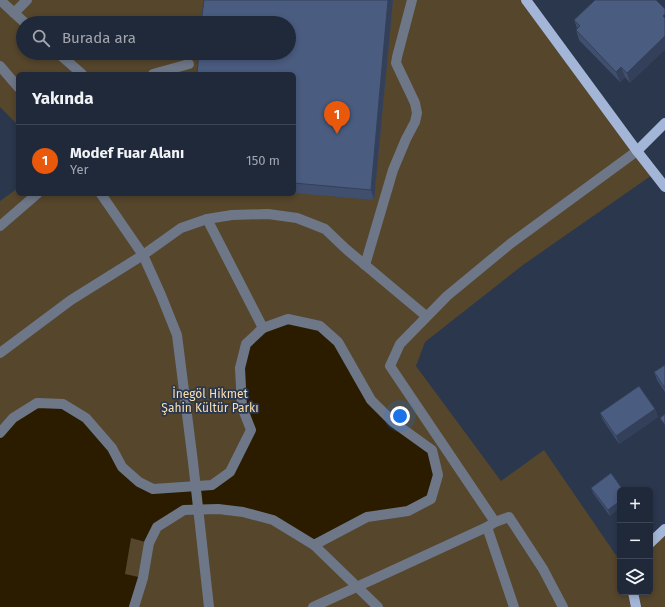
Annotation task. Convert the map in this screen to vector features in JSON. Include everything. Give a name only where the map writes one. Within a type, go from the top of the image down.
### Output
[{"type":"main road","points":[[526,0],[665,187]]},
{"type":"main road","points":[[637,151],[665,123]]},
{"type":"main road","points":[[637,151],[665,132]]},
{"type":"main road","points":[[653,540],[665,529]]},
{"type":"main road","points":[[634,595],[636,607]]},
{"type":"street","points":[[0,0],[17,16]]},
{"type":"street","points":[[14,13],[27,0]]},
{"type":"street","points":[[365,265],[393,170],[418,113],[415,103],[396,63],[412,0]]},
{"type":"street","points":[[66,60],[80,72]]},
{"type":"street","points":[[160,72],[189,64]]},
{"type":"street","points":[[0,66],[16,85]]},
{"type":"street","points":[[514,607],[491,525],[390,366],[400,344],[446,296],[510,244],[637,151]]},
{"type":"street","points":[[0,226],[35,196]]},
{"type":"street","points":[[102,196],[143,255],[177,335],[196,486],[209,607]]},
{"type":"street","points":[[0,353],[71,300],[143,255],[181,228],[207,219],[232,215],[268,214],[297,218],[325,229],[346,249],[426,316]]},
{"type":"street","points":[[207,219],[264,328]]},
{"type":"street","points":[[0,433],[13,418],[37,403],[63,404],[86,418],[112,448],[122,467],[138,482],[153,489],[212,485],[230,472],[251,430],[242,406],[240,368],[246,344],[264,328],[288,319],[320,326],[338,342],[371,400],[393,422],[432,450],[438,475],[431,499],[408,511],[367,517],[314,545]]},
{"type":"street","points":[[134,607],[143,578],[150,543],[157,527],[184,510],[198,509],[218,509],[244,512],[273,520],[314,545],[378,607]]},
{"type":"street","points":[[313,607],[509,517],[543,569],[563,607]]},
{"type":"green space","name":"İnegöl Hikmet Şahin Kültür Parkı","points":[[0,0],[526,0],[655,173],[523,265],[425,342],[416,366],[501,481],[544,450],[617,557],[617,595],[653,595],[653,540],[665,529],[665,607],[0,607],[0,201],[16,189],[16,196],[296,196],[296,72],[16,72],[16,123],[0,107]]},
{"type":"shaded area","points":[[288,319],[320,326],[338,342],[371,400],[432,450],[438,475],[431,499],[408,511],[367,517],[314,545],[273,520],[184,510],[157,527],[149,543],[131,538],[125,574],[143,578],[134,607],[0,607],[0,433],[37,403],[63,404],[86,418],[122,467],[153,489],[212,485],[230,472],[251,430],[242,407],[246,344],[263,328]]},
{"type":"building","points":[[204,0],[388,0],[371,190],[296,183],[296,72],[197,72],[198,60],[296,60],[296,16],[202,16]]},
{"type":"building","points":[[595,0],[656,0],[665,9],[665,14],[663,16],[665,18],[665,36],[627,73],[621,67],[616,72],[576,30],[580,26],[574,20]]},
{"type":"building","points":[[665,365],[665,388],[654,372]]},
{"type":"building","points":[[639,386],[655,409],[616,436],[600,413]]},
{"type":"building","points":[[665,414],[665,425],[660,418]]},
{"type":"building","points":[[611,473],[621,487],[617,487],[617,503],[608,510],[591,488]]},
{"type":"place","name":"Modef Fuar Alanı","points":[[337,134]]}]
